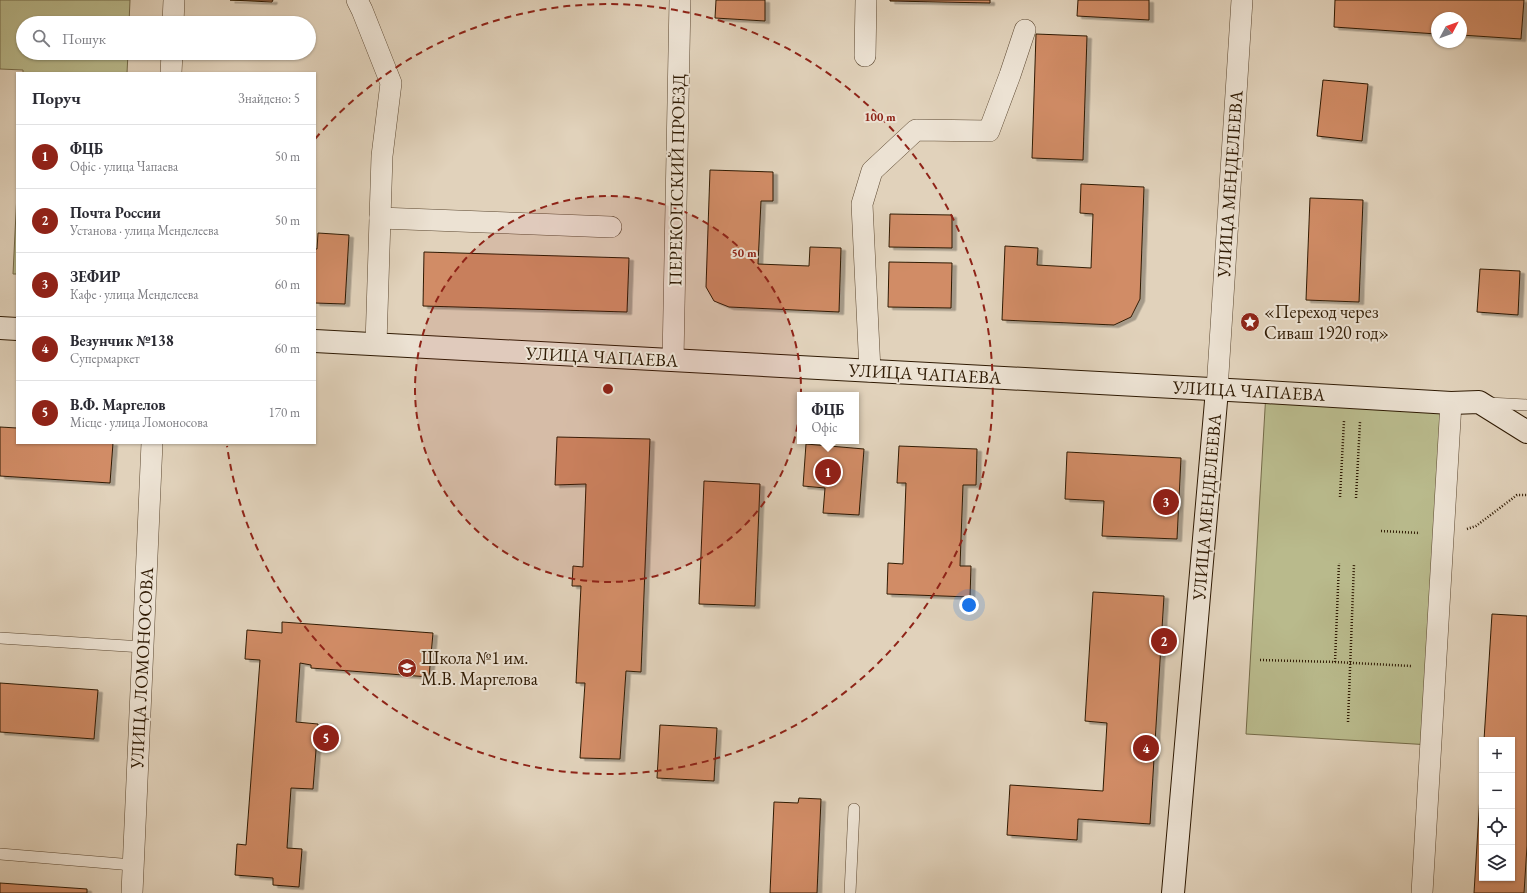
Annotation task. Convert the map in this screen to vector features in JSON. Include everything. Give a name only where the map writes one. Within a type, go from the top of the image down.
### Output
[{"type":"main road","points":[[0,328],[16,329]]},
{"type":"main road","name":"УЛИЦА ЧАПАЕВА","points":[[316,341],[1451,403],[1479,402]]},
{"type":"main road","name":"УЛИЦА МЕНДЕЛЕЕВА","points":[[1173,893],[1217,390]]},
{"type":"main road","points":[[1479,402],[1527,432]]},
{"type":"street","points":[[173,16],[174,0]]},
{"type":"street","points":[[357,0],[391,83],[382,156],[376,344]]},
{"type":"street","name":"ПЕРЕКОПСКИЙ ПРОЕЗД","points":[[673,360],[680,0]]},
{"type":"street","points":[[865,56],[866,0]]},
{"type":"street","name":"УЛИЦА МЕНДЕЛЕЕВА","points":[[1217,390],[1242,0]]},
{"type":"street","points":[[870,371],[862,204],[872,171],[916,130],[989,131],[1025,30]]},
{"type":"street","points":[[170,72],[171,60]]},
{"type":"street","points":[[380,218],[611,226]]},
{"type":"street","points":[[1422,893],[1451,403]]},
{"type":"street","name":"УЛИЦА ЛОМОНОСОВА","points":[[132,893],[152,444]]},
{"type":"lane","points":[[1479,402],[1527,405]]},
{"type":"lane","points":[[0,638],[143,646]]},
{"type":"lane","points":[[850,893],[854,809]]},
{"type":"lane","points":[[0,854],[133,865]]},
{"type":"path","points":[[1340,496],[1344,414],[1353,397]]},
{"type":"path","points":[[1353,397],[1356,498]]},
{"type":"path","points":[[1381,531],[1444,534],[1476,526],[1517,495],[1527,495]]},
{"type":"path","points":[[1335,662],[1339,563]]},
{"type":"path","points":[[1348,722],[1354,564]]},
{"type":"path","points":[[1260,660],[1436,667]]},
{"type":"green space","points":[[0,0],[130,0],[129,16],[16,16],[16,60],[128,60],[127,72],[23,72],[23,70],[0,69]]},
{"type":"green space","points":[[16,213],[16,274],[13,274]]},
{"type":"green space","points":[[1266,392],[1451,403],[1431,745],[1246,734]]},
{"type":"building","points":[[230,0],[273,0],[272,2]]},
{"type":"building","points":[[716,0],[765,0],[765,21],[715,18]]},
{"type":"building","points":[[990,0],[990,3],[890,1]]},
{"type":"building","points":[[1078,0],[1149,0],[1149,20],[1077,16]]},
{"type":"building","points":[[1335,0],[1524,0],[1521,39],[1467,35],[1467,12],[1431,12],[1431,34],[1334,27]]},
{"type":"building","points":[[1036,34],[1087,36],[1083,160],[1032,158]]},
{"type":"building","points":[[1323,80],[1368,84],[1362,141],[1317,136]]},
{"type":"building","points":[[710,170],[773,172],[773,201],[761,201],[758,264],[809,266],[810,247],[841,248],[839,312],[729,307],[714,301],[706,287]]},
{"type":"building","points":[[1081,184],[1144,187],[1140,299],[1131,317],[1114,325],[1002,320],[1005,246],[1038,248],[1037,265],[1091,268],[1093,214],[1080,213]]},
{"type":"building","points":[[1310,198],[1363,200],[1359,302],[1306,300]]},
{"type":"building","points":[[890,214],[952,215],[952,248],[889,247]]},
{"type":"building","points":[[318,233],[349,235],[345,304],[316,303]]},
{"type":"building","points":[[424,252],[629,258],[627,312],[423,306]]},
{"type":"building","points":[[889,262],[952,263],[951,308],[888,307]]},
{"type":"building","points":[[1480,269],[1520,271],[1518,315],[1477,312]]},
{"type":"building","points":[[0,427],[16,428],[16,444],[113,444],[110,483],[0,476]]},
{"type":"building","points":[[557,437],[650,439],[641,672],[626,671],[620,759],[580,758],[585,683],[576,683],[581,586],[572,586],[573,566],[583,567],[586,484],[555,485]]},
{"type":"building","points":[[806,444],[864,449],[859,515],[823,513],[825,488],[803,486]]},
{"type":"building","points":[[899,446],[977,449],[976,485],[963,485],[960,566],[971,566],[970,597],[887,594],[888,563],[903,564],[906,483],[897,483]]},
{"type":"building","points":[[1067,452],[1181,458],[1177,539],[1102,536],[1104,501],[1065,499]]},
{"type":"building","points":[[704,481],[760,484],[755,606],[699,604]]},
{"type":"building","points":[[1093,592],[1164,596],[1150,824],[1078,819],[1077,840],[1007,835],[1010,785],[1103,791],[1107,723],[1085,721]]},
{"type":"building","points":[[1492,614],[1527,616],[1527,846],[1524,893],[1474,893],[1479,812],[1479,881],[1515,881],[1515,737],[1484,737]]},
{"type":"building","points":[[282,622],[433,633],[429,677],[311,668],[311,665],[300,663],[296,722],[318,724],[313,789],[291,788],[287,848],[302,849],[299,887],[273,885],[273,878],[235,875],[237,844],[246,845],[260,660],[245,659],[247,630],[282,633]]},
{"type":"building","points":[[0,683],[98,690],[94,739],[0,732]]},
{"type":"building","points":[[660,725],[717,728],[714,781],[657,778]]},
{"type":"building","points":[[799,798],[821,799],[817,893],[770,893],[774,802],[798,803]]},
{"type":"building","points":[[0,883],[87,889],[87,893],[0,893]]},
{"type":"place","name":"«Переход через Сиваш 1920 год»","points":[[1250,322]]},
{"type":"place","name":"ФЦБ","points":[[828,472]]},
{"type":"place","name":"ЗЕФИР","points":[[1166,502]]},
{"type":"place","name":"Почта России","points":[[1164,641]]},
{"type":"place","name":"Школа №1 им. М.В. Маргелова","points":[[407,668]]},
{"type":"place","name":"В.Ф. Маргелов","points":[[326,738]]},
{"type":"place","name":"Везунчик №138","points":[[1146,748]]}]
